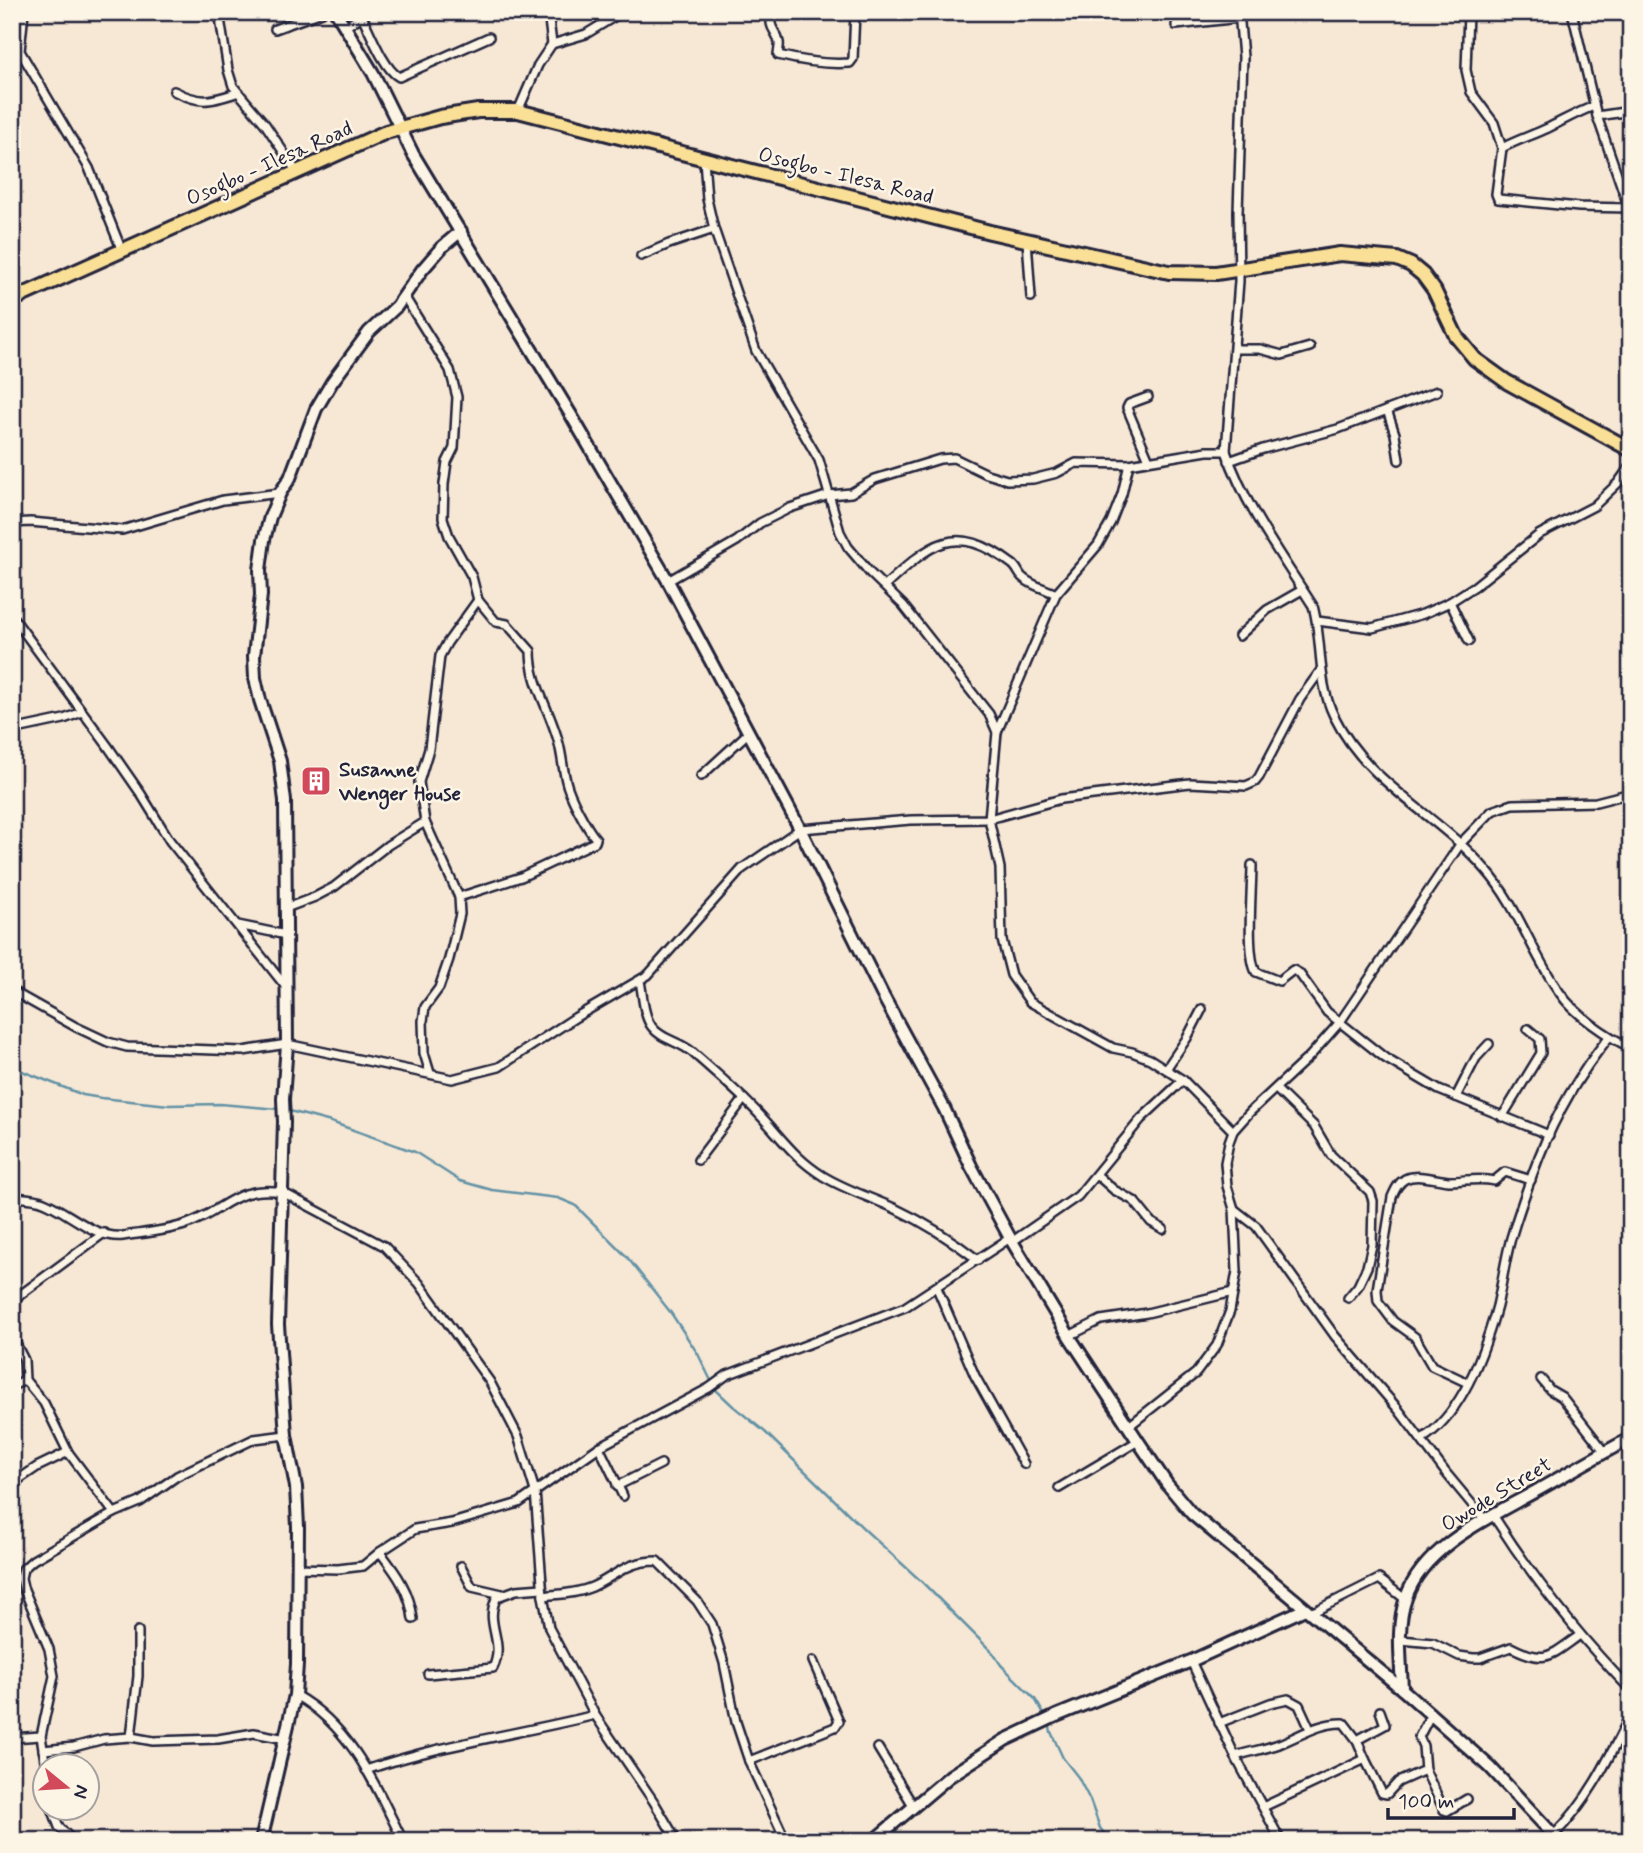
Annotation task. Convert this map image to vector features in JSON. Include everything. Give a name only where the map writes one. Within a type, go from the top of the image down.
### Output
[{"type":"main road","points":[[336,12],[373,73],[413,154],[564,403],[667,581],[800,829],[882,994],[1012,1240],[1069,1336],[1138,1441],[1167,1484],[1192,1514],[1431,1714],[1490,1767],[1557,1838]]},
{"type":"main road","name":"Osogbo - Ilesa Road","points":[[12,300],[296,171],[401,127],[478,111],[518,111],[1169,272],[1216,273],[1340,254],[1382,257],[1411,265],[1434,290],[1456,336],[1475,359],[1518,388],[1631,450]]},
{"type":"main road","points":[[261,1841],[295,1695],[298,1527],[296,1487],[286,1435],[278,1325],[283,1099],[287,1044],[285,801],[280,761],[255,678],[254,656],[261,595],[260,570],[264,540],[280,493],[290,478],[316,409],[369,332],[397,306],[442,247],[461,231]]},
{"type":"main road","name":"Owode Street","points":[[1402,1689],[1401,1640],[1405,1599],[1415,1577],[1432,1558],[1489,1517],[1631,1438]]},
{"type":"main road","points":[[873,1841],[950,1776],[976,1758],[1039,1724],[1308,1611]]},
{"type":"street","points":[[24,12],[20,51],[89,168],[122,251]]},
{"type":"street","points":[[219,12],[228,70],[236,93],[265,124],[296,171]]},
{"type":"street","points":[[275,29],[322,12]]},
{"type":"street","points":[[548,12],[552,44]]},
{"type":"street","points":[[518,111],[538,65],[552,44],[586,34],[622,12]]},
{"type":"street","points":[[773,12],[771,30],[779,41],[778,55],[807,62],[837,64],[850,63],[853,59],[855,12]]},
{"type":"street","points":[[1468,12],[1466,70],[1471,92],[1494,123],[1502,148],[1496,194],[1498,199],[1630,210],[1594,106],[1586,62],[1572,12]]},
{"type":"street","points":[[345,27],[365,14],[388,66],[394,75],[399,77],[489,37]]},
{"type":"street","points":[[1176,25],[1240,15],[1243,57],[1238,270],[1235,349],[1226,451],[1247,499],[1313,606],[1326,698],[1334,716],[1375,774],[1461,843],[1488,871],[1508,901],[1560,994],[1609,1037],[1631,1048]]},
{"type":"street","points":[[12,55],[20,51]]},
{"type":"street","points":[[373,73],[388,66]]},
{"type":"street","points":[[174,91],[192,100],[207,102],[236,93]]},
{"type":"street","points":[[1502,148],[1594,106]]},
{"type":"street","points":[[1597,116],[1631,111]]},
{"type":"street","points":[[704,159],[707,199],[714,229],[756,351],[819,460],[840,532],[848,547],[870,573],[903,605],[989,714],[998,732]]},
{"type":"street","points":[[641,256],[714,229]]},
{"type":"street","points":[[1027,239],[1031,297]]},
{"type":"street","points":[[404,296],[433,340],[454,380],[457,397],[454,448],[447,462],[444,484],[443,519],[449,536],[472,577],[478,600],[496,622],[507,624],[531,651],[538,693],[546,705],[559,743],[566,785],[596,839],[595,842],[521,877],[459,897]]},
{"type":"street","points":[[1235,349],[1260,349],[1282,355],[1310,347]]},
{"type":"street","points":[[1229,461],[1338,429],[1437,391]]},
{"type":"street","points":[[1148,397],[1129,404],[1127,408],[1149,460]]},
{"type":"street","points":[[1387,410],[1395,434],[1399,460]]},
{"type":"street","points":[[667,581],[737,541],[760,523],[790,508],[829,495],[851,493],[875,479],[940,459],[954,458],[987,474],[1007,480],[1033,479],[1076,463],[1129,464],[1226,451]]},
{"type":"street","points":[[1129,464],[1122,494],[1111,522],[1098,545],[1056,594],[998,732],[989,819],[1000,868],[1002,940],[1006,961],[1031,1002],[1113,1048],[1132,1052],[1166,1069],[1183,1080],[1233,1131]]},
{"type":"street","points":[[1317,621],[1372,628],[1423,614],[1450,602],[1475,586],[1541,534],[1594,506],[1618,483],[1631,465]]},
{"type":"street","points":[[12,523],[30,522],[122,530],[223,500],[280,493]]},
{"type":"street","points":[[885,586],[933,546],[958,539],[979,542],[1011,563],[1021,576],[1056,594]]},
{"type":"street","points":[[1239,636],[1267,610],[1302,590]]},
{"type":"street","points":[[430,1073],[424,1053],[425,1007],[439,988],[460,914],[459,897],[425,822],[419,782],[429,749],[440,656],[478,600]]},
{"type":"street","points":[[1450,602],[1469,641]]},
{"type":"street","points":[[12,616],[141,794],[170,841],[287,988]]},
{"type":"street","points":[[12,991],[76,1027],[108,1042],[127,1047],[243,1051],[287,1044],[452,1079],[499,1068],[576,1017],[640,981],[662,962],[742,869],[800,829],[911,820],[989,819],[1061,799],[1190,783],[1246,786],[1259,777],[1300,699],[1321,670]]},
{"type":"street","points":[[12,730],[64,719],[82,712]]},
{"type":"street","points":[[701,776],[748,733]]},
{"type":"street","points":[[1129,1426],[1182,1386],[1206,1361],[1223,1329],[1237,1272],[1234,1209],[1227,1186],[1226,1163],[1228,1142],[1233,1131],[1310,1056],[1340,1022],[1461,843],[1492,811],[1512,804],[1596,802],[1631,793]]},
{"type":"street","points":[[286,908],[334,887],[388,845],[425,822]]},
{"type":"street","points":[[1252,865],[1251,931],[1255,969],[1279,981],[1293,970],[1299,973],[1327,1012],[1385,1058],[1456,1097],[1549,1135]]},
{"type":"street","points":[[237,925],[286,935]]},
{"type":"street","points":[[640,981],[650,1025],[662,1037],[676,1040],[687,1048],[744,1099],[787,1148],[806,1164],[843,1187],[941,1232],[978,1260]]},
{"type":"street","points":[[1166,1069],[1202,1009]]},
{"type":"street","points":[[1502,1117],[1541,1052],[1540,1038],[1528,1029]]},
{"type":"street","points":[[1422,1439],[1432,1433],[1451,1412],[1468,1382],[1496,1308],[1511,1240],[1549,1135],[1593,1057],[1609,1037]]},
{"type":"street","points":[[1456,1097],[1476,1058],[1489,1044]]},
{"type":"street","points":[[297,1568],[338,1569],[363,1566],[415,1529],[476,1517],[519,1503],[599,1447],[709,1388],[726,1375],[905,1307],[1079,1196],[1141,1119],[1183,1080]]},
{"type":"street","points":[[1276,1089],[1314,1126],[1331,1154],[1370,1192],[1373,1200],[1372,1245],[1367,1267],[1358,1286],[1348,1298]]},
{"type":"street","points":[[698,1160],[744,1099]]},
{"type":"street","points":[[1468,1382],[1432,1366],[1415,1337],[1393,1321],[1378,1301],[1377,1290],[1392,1197],[1399,1184],[1416,1177],[1452,1181],[1494,1181],[1505,1172],[1531,1180]]},
{"type":"street","points":[[1097,1174],[1114,1190],[1134,1201],[1151,1222],[1163,1228]]},
{"type":"street","points":[[12,1197],[42,1200],[98,1232],[121,1236],[177,1228],[199,1219],[234,1197],[263,1189],[282,1192],[384,1246],[419,1283],[490,1382],[517,1436],[535,1491],[542,1592],[549,1628],[595,1715],[677,1841]]},
{"type":"street","points":[[1234,1209],[1256,1226],[1339,1340],[1422,1439],[1446,1473],[1489,1517],[1580,1635],[1631,1690]]},
{"type":"street","points":[[12,1301],[104,1233]]},
{"type":"street","points":[[937,1288],[975,1376],[1024,1464]]},
{"type":"street","points":[[1069,1336],[1101,1320],[1147,1313],[1233,1292]]},
{"type":"street","points":[[12,1336],[24,1360],[25,1380],[44,1403],[68,1452],[114,1513]]},
{"type":"street","points":[[1541,1379],[1550,1390],[1562,1397],[1605,1452]]},
{"type":"street","points":[[12,1386],[25,1380]]},
{"type":"street","points":[[286,1435],[254,1439],[177,1476],[140,1502],[114,1513],[55,1546],[23,1569],[21,1578],[42,1628],[54,1676],[41,1736],[43,1750],[131,1737],[153,1741],[218,1739],[254,1733],[286,1739]]},
{"type":"street","points":[[1059,1488],[1138,1441]]},
{"type":"street","points":[[599,1447],[623,1496]]},
{"type":"street","points":[[12,1484],[37,1467],[68,1452]]},
{"type":"street","points":[[617,1486],[661,1464]]},
{"type":"street","points":[[380,1552],[401,1579],[412,1606],[413,1619]]},
{"type":"street","points":[[461,1566],[472,1587],[502,1594],[575,1593],[594,1586],[631,1565],[657,1561],[697,1601],[712,1624],[724,1663],[736,1722],[749,1761],[786,1841]]},
{"type":"street","points":[[1308,1611],[1379,1579],[1405,1599]]},
{"type":"street","points":[[428,1674],[493,1668],[498,1641],[491,1624],[492,1614],[497,1597],[502,1594]]},
{"type":"street","points":[[131,1737],[138,1676],[138,1631]]},
{"type":"street","points":[[1401,1640],[1433,1643],[1459,1656],[1480,1658],[1511,1647],[1531,1657],[1550,1656],[1580,1635]]},
{"type":"street","points":[[749,1761],[838,1724],[813,1661]]},
{"type":"street","points":[[1191,1661],[1235,1756],[1281,1841]]},
{"type":"street","points":[[295,1695],[330,1720],[357,1753],[403,1841]]},
{"type":"street","points":[[1219,1723],[1269,1703],[1288,1699],[1299,1705],[1310,1729]]},
{"type":"street","points":[[1357,1740],[1385,1725],[1380,1711]]},
{"type":"street","points":[[1431,1714],[1419,1737],[1423,1746],[1425,1770],[1444,1810],[1447,1811],[1467,1799]]},
{"type":"street","points":[[1557,1838],[1591,1792],[1631,1714]]},
{"type":"street","points":[[366,1770],[410,1755],[595,1715]]},
{"type":"street","points":[[1235,1756],[1279,1744],[1310,1729],[1344,1723],[1357,1740],[1382,1793],[1387,1794],[1398,1782],[1425,1770]]},
{"type":"street","points":[[12,1738],[41,1736]]},
{"type":"street","points":[[878,1748],[914,1807]]},
{"type":"street","points":[[1262,1807],[1365,1759]]},
{"type":"street","points":[[57,1822],[73,1841]]},
{"type":"waterway","points":[[12,1067],[83,1095],[101,1098],[169,1105],[220,1104],[279,1109]]},
{"type":"waterway","points":[[286,1110],[331,1122],[415,1152],[460,1181],[492,1190],[558,1198],[575,1205],[627,1257],[671,1313],[698,1354],[715,1389],[765,1432],[922,1582],[993,1653],[1001,1665],[1035,1699],[1045,1716]]},
{"type":"waterway","points":[[1049,1722],[1063,1758],[1078,1777],[1100,1828],[1110,1841]]},
{"type":"place","name":"Susanne Wenger House","points":[[316,781]]}]
